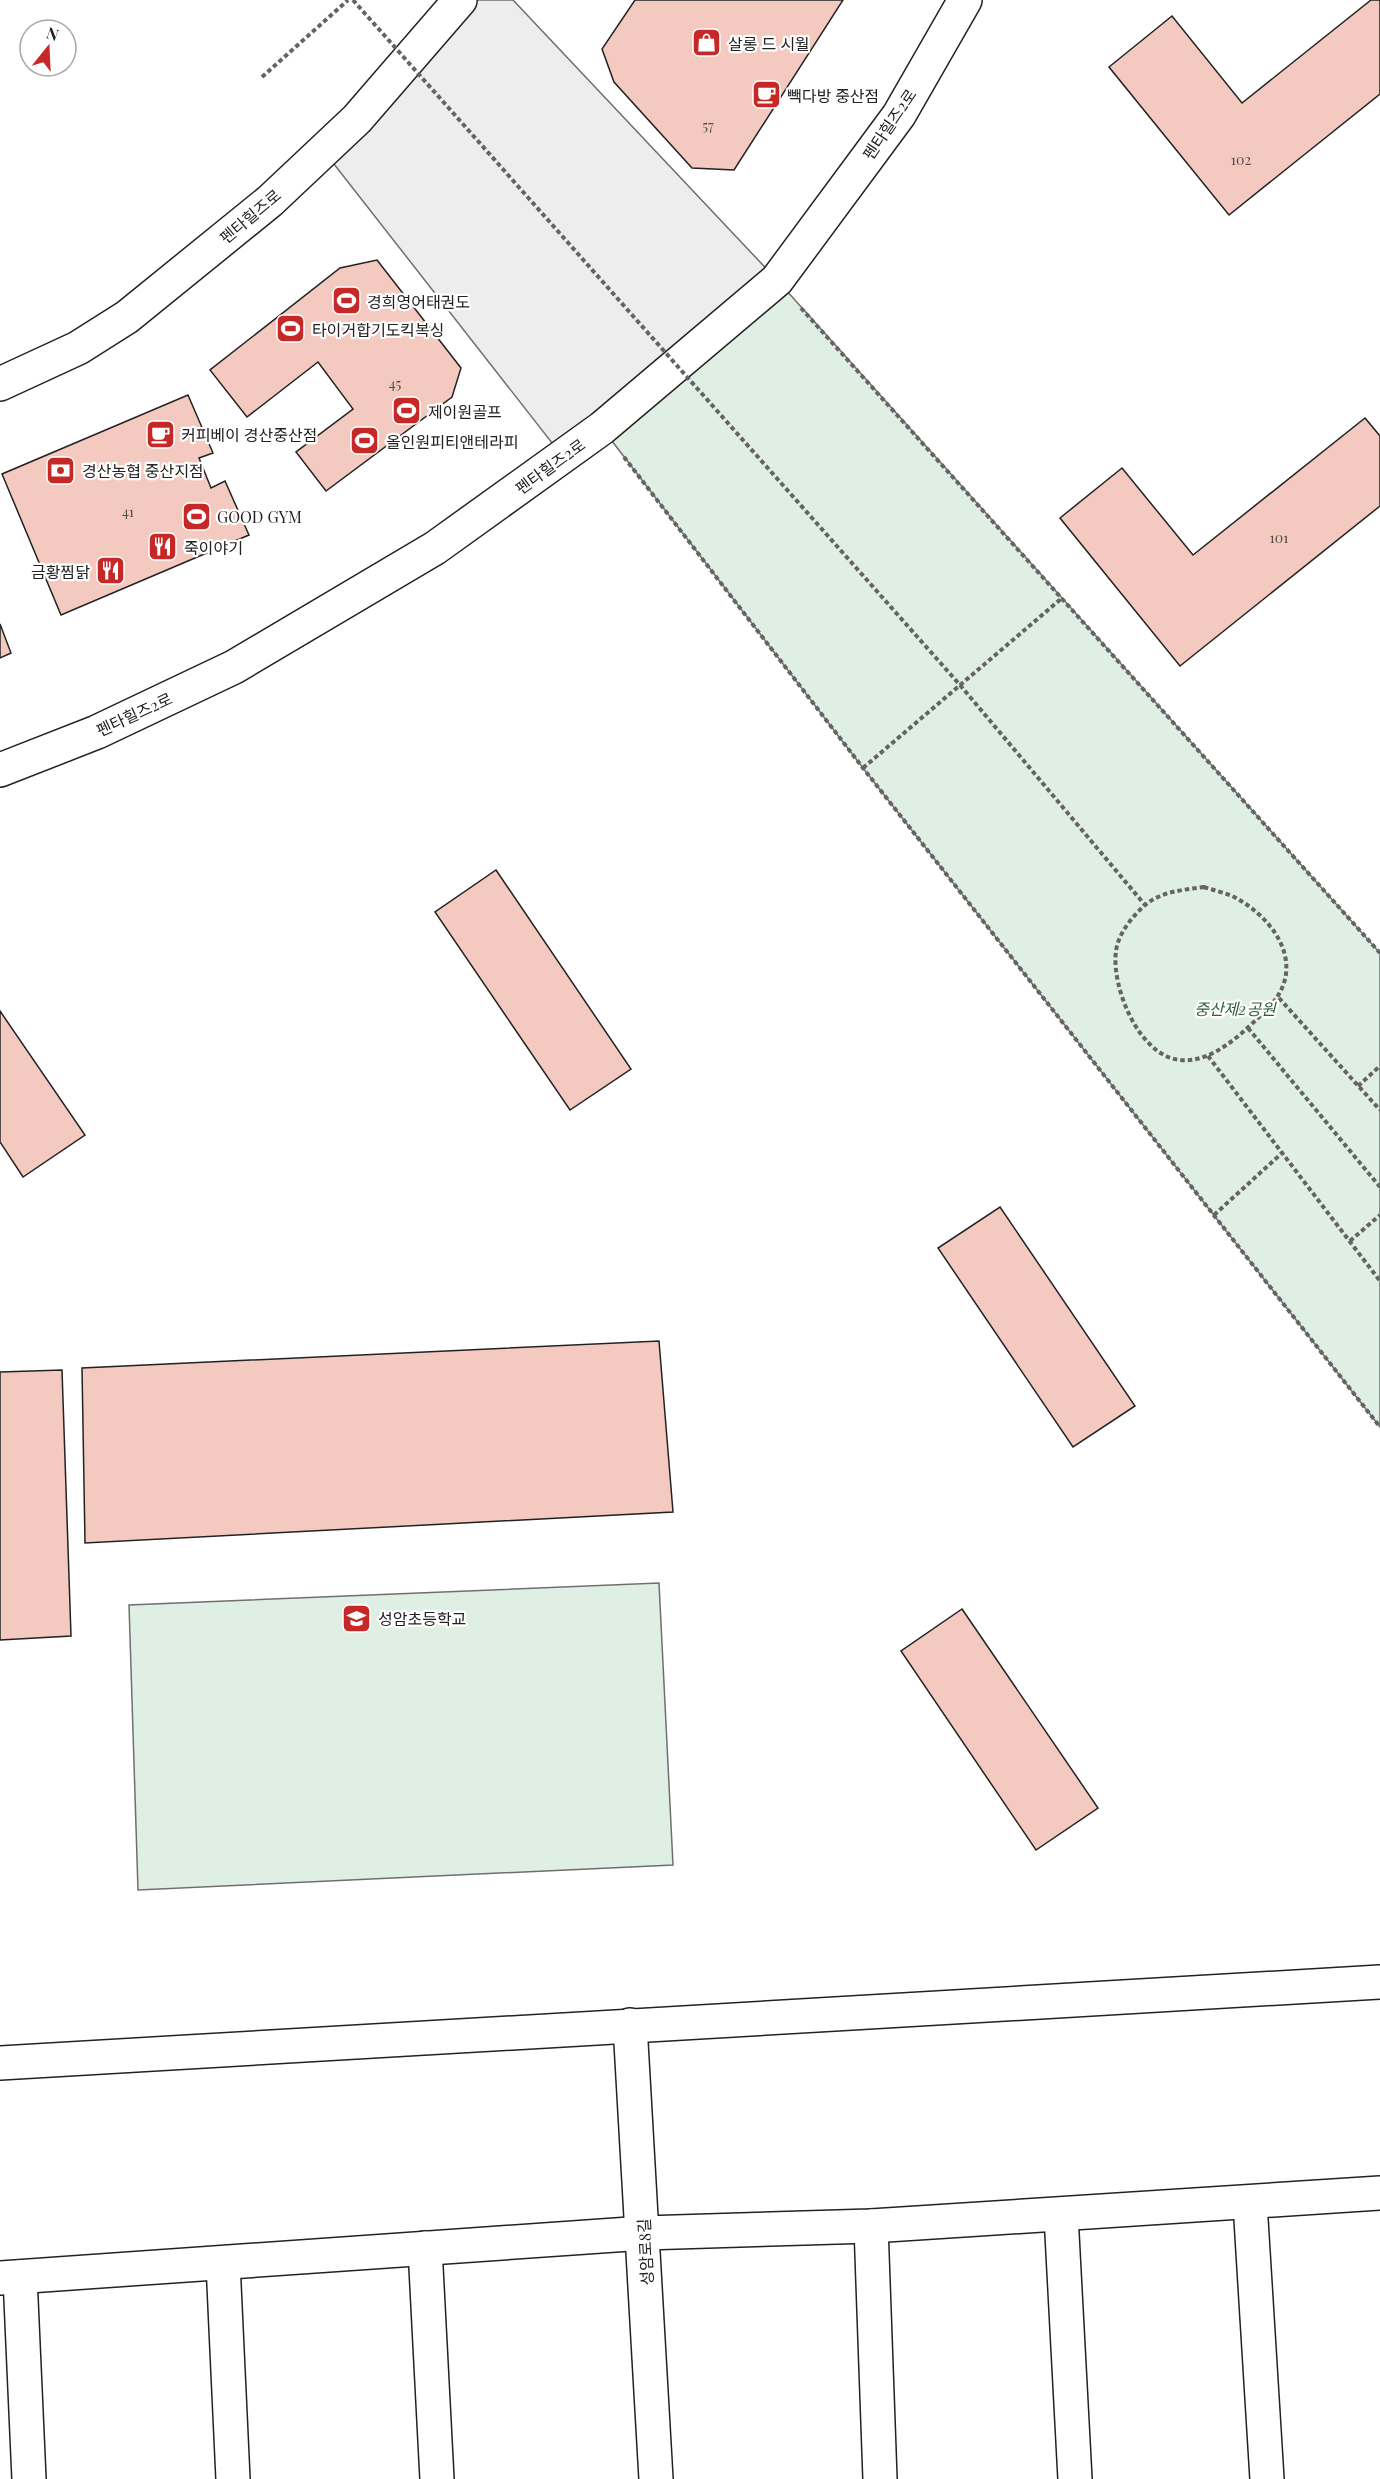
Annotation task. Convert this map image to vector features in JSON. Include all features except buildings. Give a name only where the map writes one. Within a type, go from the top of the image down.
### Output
[{"type":"street","name":"펜타힐즈로","points":[[0,384],[78,348],[127,316],[270,201],[357,119],[460,0]]},
{"type":"street","name":"펜타힐즈2로","points":[[0,770],[97,732],[265,649],[435,548],[602,428],[777,280],[899,115],[964,0]]},
{"type":"street","points":[[0,2063],[1380,1982]]},
{"type":"street","name":"성암로8길","points":[[630,2025],[657,2479]]},
{"type":"street","points":[[29,2479],[10,2277],[644,2233],[871,2226],[1380,2193]]},
{"type":"street","points":[[1250,2203],[1267,2479]]},
{"type":"street","points":[[1061,2215],[1075,2479]]},
{"type":"street","points":[[871,2226],[880,2479]]},
{"type":"street","points":[[426,2248],[437,2479]]},
{"type":"street","points":[[223,2263],[233,2479]]},
{"type":"path","points":[[262,77],[348,0]]},
{"type":"path","points":[[353,0],[960,685],[1145,905]]},
{"type":"path","points":[[777,280],[1380,953]]},
{"type":"path","points":[[602,428],[862,768],[1380,1427]]},
{"type":"path","points":[[862,768],[1062,598]]},
{"type":"path","points":[[1204,887],[1237,898],[1264,919],[1283,946],[1289,973],[1279,998],[1248,1029],[1208,1056],[1180,1061],[1163,1055],[1143,1037],[1128,1011],[1118,985],[1116,951],[1125,927],[1145,905],[1172,891],[1204,887]]},
{"type":"path","points":[[1279,998],[1380,1110]]},
{"type":"path","points":[[1248,1029],[1380,1187]]},
{"type":"path","points":[[1208,1056],[1380,1281]]},
{"type":"path","points":[[1358,1086],[1380,1066]]},
{"type":"path","points":[[1214,1215],[1282,1153]]},
{"type":"path","points":[[1350,1241],[1380,1215]]},
{"type":"green space","name":"중산제2공원","points":[[777,280],[1380,953],[1380,1427],[863,768],[602,428]]},
{"type":"green space","points":[[659,1583],[673,1865],[138,1890],[129,1605]]},
{"type":"shaded area","points":[[459,0],[513,0],[777,280],[563,457],[323,150]]},
{"type":"place","name":"살롱 드 시월","points":[[707,43]]},
{"type":"place","name":"빽다방 중산점","points":[[766,95]]},
{"type":"place","name":"경희영어태권도","points":[[346,301]]},
{"type":"place","name":"타이거합기도킥복싱","points":[[291,329]]},
{"type":"place","name":"제이원골프","points":[[407,411]]},
{"type":"place","name":"커피베이 경산중산점","points":[[160,434]]},
{"type":"place","name":"올인원피티앤테라피","points":[[365,441]]},
{"type":"place","name":"경산농협 중산지점","points":[[61,470]]},
{"type":"place","name":"GOOD GYM","points":[[196,516]]},
{"type":"place","name":"죽이야기","points":[[163,547]]},
{"type":"place","name":"금황찜닭","points":[[111,571]]},
{"type":"place","name":"성암초등학교","points":[[357,1618]]}]
